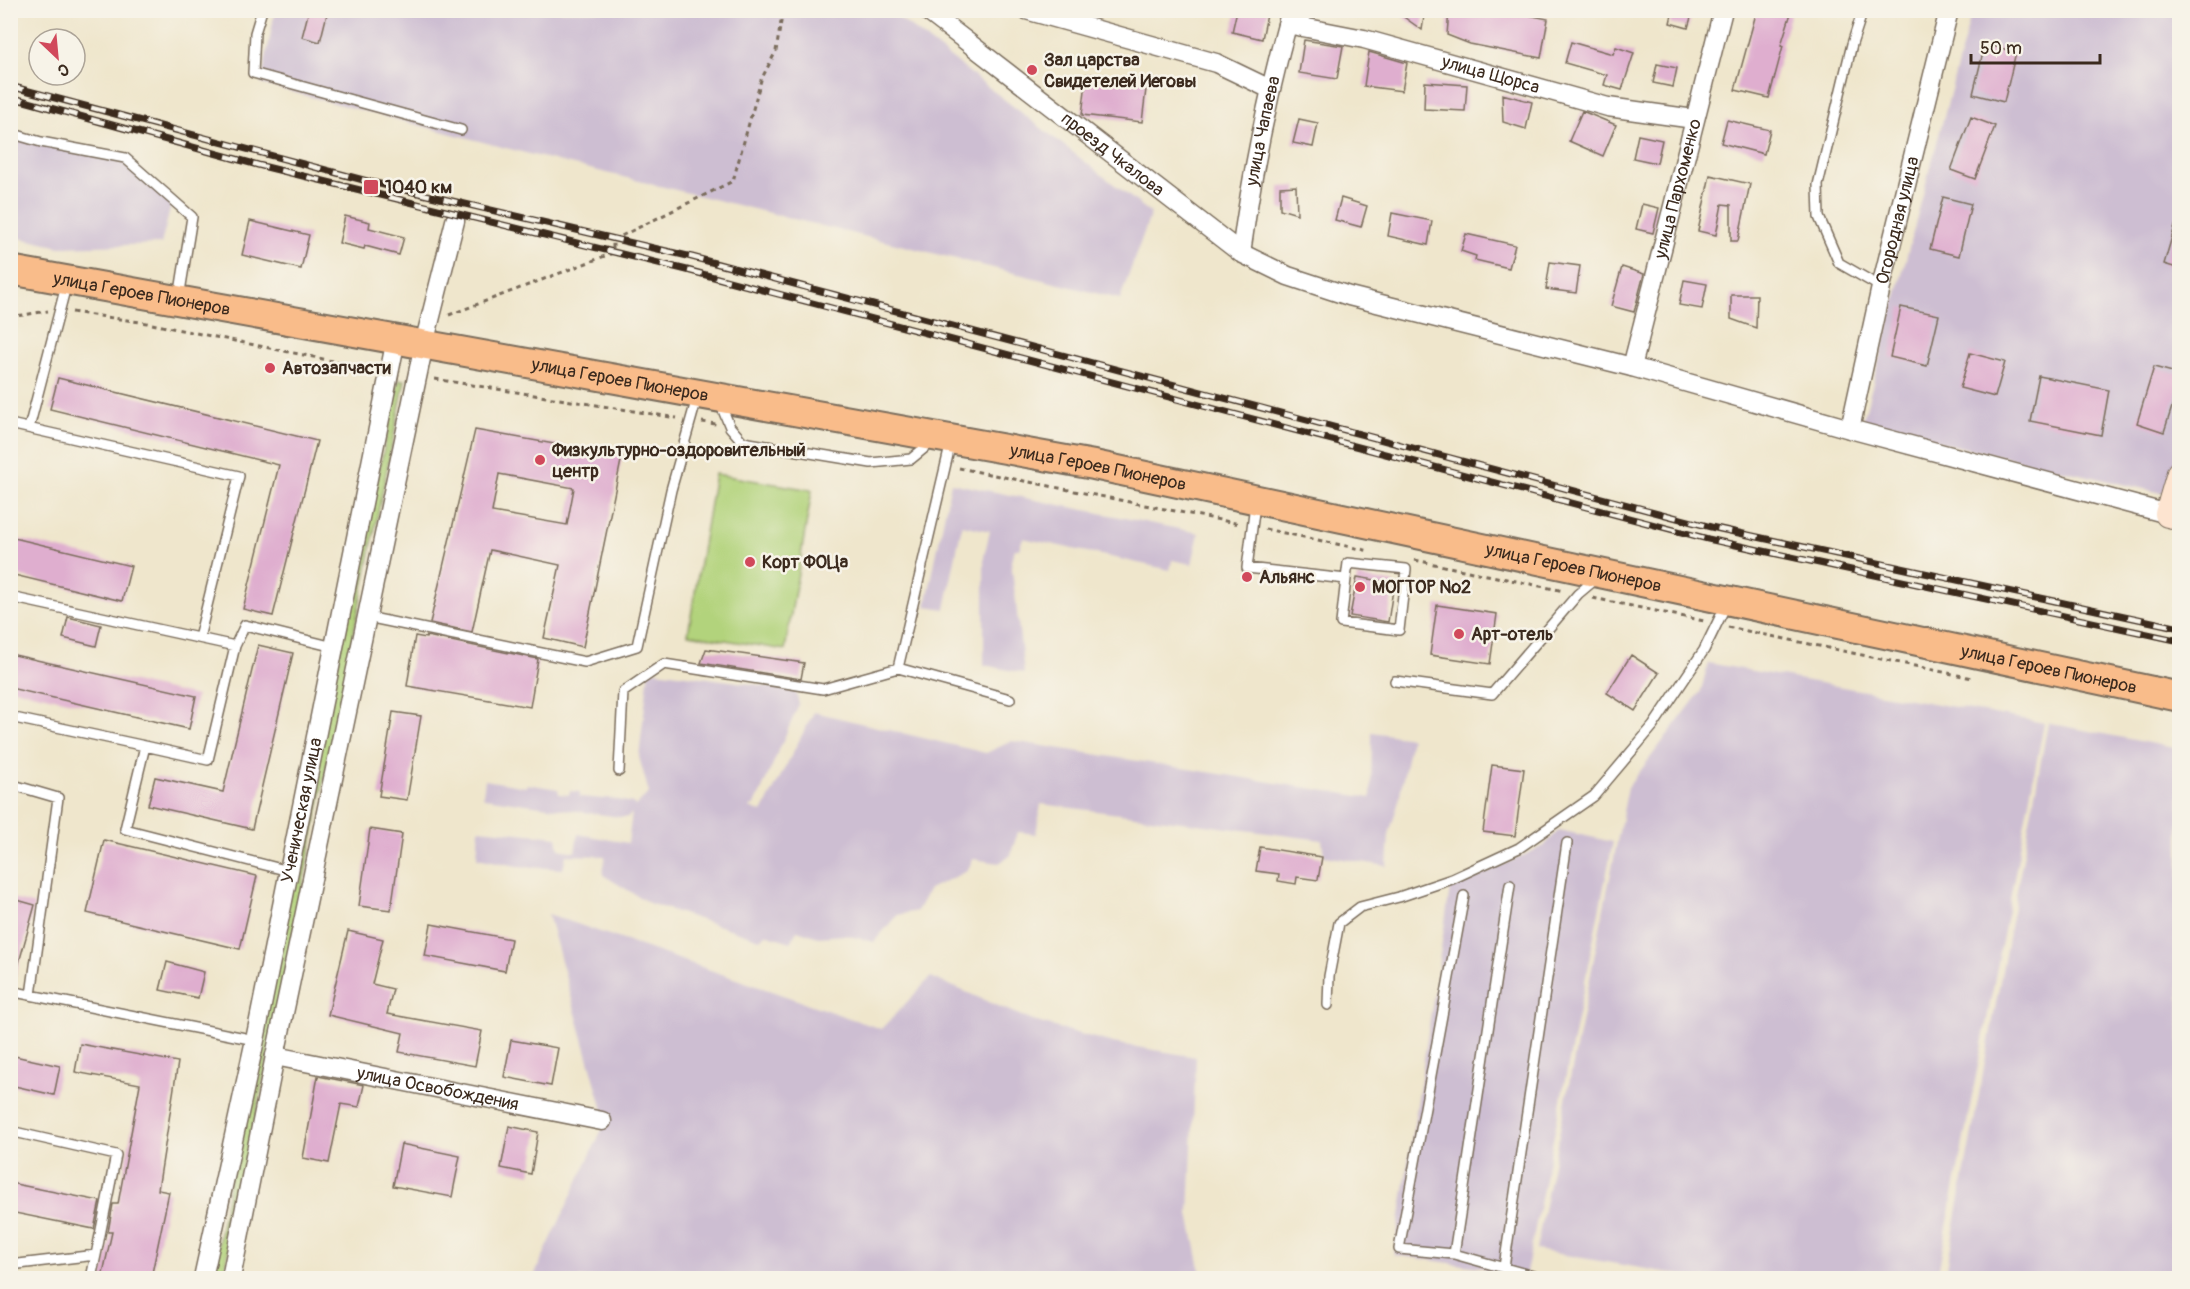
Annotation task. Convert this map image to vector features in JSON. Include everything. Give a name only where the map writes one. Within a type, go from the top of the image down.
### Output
[{"type":"main road","name":"улица Героев Пионеров","points":[[10,270],[430,345],[703,404],[945,447],[1094,465],[1603,573],[1722,612],[2180,697]]},
{"type":"street","name":"проезд Чкалова","points":[[926,10],[1241,253]]},
{"type":"street","points":[[1026,10],[1216,63],[1270,89]]},
{"type":"street","name":"улица Пархоменко","points":[[1632,367],[1723,10]]},
{"type":"street","name":"Огородная улица","points":[[1850,429],[1881,287],[1949,10]]},
{"type":"street","name":"улица Чапаева","points":[[1241,253],[1247,208],[1270,89],[1289,17]]},
{"type":"street","name":"улица Щорса","points":[[1289,17],[1608,107],[1694,119]]},
{"type":"street","name":"Ученическая улица","points":[[231,1278],[275,1056],[418,376],[430,345],[455,221]]},
{"type":"street","points":[[1241,253],[1287,276],[1349,296],[1632,367],[1850,429],[2174,516],[2180,473]]},
{"type":"street","name":"Ученическая улица","points":[[203,1278],[255,1040],[396,339]]},
{"type":"street","name":"улица Освобождения","points":[[275,1056],[602,1121]]},
{"type":"lane","points":[[262,10],[255,33],[253,73],[461,130]]},
{"type":"lane","points":[[1863,10],[1852,44],[1818,185],[1819,217],[1839,263],[1881,287]]},
{"type":"lane","points":[[10,133],[41,142],[124,158],[192,217],[179,299]]},
{"type":"lane","points":[[28,428],[67,280]]},
{"type":"lane","points":[[367,617],[585,662],[637,646],[671,490],[703,404],[743,441],[871,464],[911,459],[945,447]]},
{"type":"lane","points":[[10,424],[239,476],[200,638]]},
{"type":"lane","points":[[898,668],[945,447]]},
{"type":"lane","points":[[1255,499],[1247,568],[1346,579]]},
{"type":"lane","points":[[1348,563],[1406,569],[1399,630],[1341,623],[1346,579],[1348,563]]},
{"type":"lane","points":[[1395,681],[1492,694],[1578,594],[1603,573]]},
{"type":"lane","points":[[10,597],[235,646]]},
{"type":"lane","points":[[1328,1005],[1329,976],[1339,923],[1360,907],[1400,897],[1452,879],[1519,848],[1594,796],[1653,726],[1704,650],[1722,612]]},
{"type":"lane","points":[[10,717],[208,760],[235,646],[245,625],[334,647]]},
{"type":"lane","points":[[619,771],[622,692],[664,664],[824,689],[898,668],[1010,699]]},
{"type":"lane","points":[[145,746],[125,830],[289,871]]},
{"type":"lane","points":[[10,784],[58,798],[31,995]]},
{"type":"lane","points":[[1504,1267],[1567,843]]},
{"type":"lane","points":[[1454,1254],[1510,885]]},
{"type":"lane","points":[[1464,896],[1399,1249],[1454,1254],[1540,1278]]},
{"type":"lane","points":[[10,991],[255,1040]]},
{"type":"lane","points":[[10,1131],[116,1155],[91,1278]]},
{"type":"lane","points":[[10,1265],[96,1255]]},
{"type":"path","points":[[430,345],[443,318],[614,253],[613,240],[733,181],[761,80],[776,51],[783,10]]},
{"type":"path","points":[[10,317],[60,311],[147,323],[390,371]]},
{"type":"path","points":[[418,376],[703,404],[730,427]]},
{"type":"path","points":[[945,447],[1252,527],[1380,553]]},
{"type":"path","points":[[1414,560],[1578,594],[1722,612],[1981,680]]},
{"type":"shaded area","points":[[275,11],[890,11],[1151,213],[1120,299],[533,155],[261,84]]},
{"type":"shaded area","points":[[1972,11],[2179,11],[2179,497],[1862,424]]},
{"type":"shaded area","points":[[11,132],[129,159],[172,202],[161,244],[60,247],[11,236]]},
{"type":"shaded area","points":[[951,483],[1199,533],[1192,564],[1172,560],[1170,570],[1023,538],[1019,549],[1015,549],[1011,561],[1024,673],[984,665],[984,556],[990,531],[962,525],[945,609],[926,606]]},
{"type":"shaded area","points":[[1708,663],[2044,723],[1937,1278],[1699,1278],[1536,1250],[1628,787],[1701,691]]},
{"type":"shaded area","points":[[649,670],[795,690],[799,704],[755,805],[749,808],[762,812],[814,712],[986,753],[1012,741],[1371,798],[1372,732],[1411,738],[1398,804],[1389,834],[1387,866],[1324,856],[1322,840],[1041,804],[1036,834],[1018,832],[1010,856],[999,863],[973,859],[967,871],[929,889],[917,911],[897,915],[874,942],[845,935],[818,937],[797,930],[791,942],[765,934],[760,939],[649,903],[603,875],[605,856],[566,855],[563,869],[517,866],[477,858],[479,829],[557,837],[559,849],[575,852],[578,834],[628,843],[632,813],[628,817],[620,817],[484,798],[483,795],[485,780],[526,787],[527,784],[558,789],[559,794],[569,795],[570,791],[580,792],[580,797],[606,798],[633,803],[635,806],[649,793],[639,757]]},
{"type":"shaded area","points":[[2048,723],[2179,749],[2179,1278],[1945,1278]]},
{"type":"shaded area","points":[[1559,830],[1613,842],[1525,1278],[1496,1278],[1485,1276],[1485,1268],[1394,1255],[1450,889],[1544,846]]},
{"type":"shaded area","points":[[548,914],[881,1029],[931,977],[1033,1021],[1113,1043],[1196,1057],[1189,1214],[1202,1278],[533,1278],[606,1121]]},
{"type":"green space","points":[[399,380],[405,380],[223,1278],[212,1278],[255,1040]]},
{"type":"green space","name":"Корт ФОЦа","points":[[715,474],[812,490],[785,650],[688,634]]},
{"type":"building","points":[[309,10],[328,10],[320,42],[302,37]]},
{"type":"building","points":[[1237,10],[1268,10],[1262,39],[1232,32]]},
{"type":"building","points":[[1394,10],[1425,10],[1422,30]]},
{"type":"building","points":[[1449,10],[1492,14],[1492,10],[1504,10],[1548,19],[1541,58],[1470,44],[1447,35]]},
{"type":"building","points":[[1673,10],[1693,10],[1688,28],[1670,23]]},
{"type":"building","points":[[1757,10],[1792,10],[1769,98],[1735,90]]},
{"type":"building","points":[[1304,40],[1343,46],[1337,79],[1299,73]]},
{"type":"building","points":[[1571,42],[1613,54],[1616,47],[1634,53],[1622,90],[1604,85],[1607,75],[1565,63]]},
{"type":"building","points":[[1985,44],[2016,52],[2004,102],[1973,94]]},
{"type":"building","points":[[1369,52],[1407,63],[1402,91],[1364,86]]},
{"type":"building","points":[[1657,64],[1677,68],[1673,87],[1653,83]]},
{"type":"building","points":[[1087,74],[1147,81],[1142,122],[1082,115]]},
{"type":"building","points":[[1425,82],[1467,85],[1465,111],[1424,109]]},
{"type":"building","points":[[1502,94],[1532,102],[1526,129],[1503,122]]},
{"type":"building","points":[[1582,111],[1616,125],[1603,156],[1569,141]]},
{"type":"building","points":[[1971,117],[1995,126],[1975,179],[1951,170]]},
{"type":"building","points":[[1299,119],[1318,123],[1313,147],[1293,143]]},
{"type":"building","points":[[1727,120],[1770,130],[1764,154],[1721,143]]},
{"type":"building","points":[[1638,135],[1662,140],[1657,163],[1633,158]]},
{"type":"building","points":[[1710,175],[1750,184],[1738,241],[1731,241],[1731,205],[1722,204],[1716,235],[1698,231]]},
{"type":"building","points":[[1296,186],[1297,214],[1280,209],[1280,187]]},
{"type":"building","points":[[1943,197],[1971,204],[1959,256],[1930,249]]},
{"type":"building","points":[[1341,198],[1367,206],[1361,227],[1335,220]]},
{"type":"building","points":[[1642,204],[1659,208],[1653,233],[1636,229]]},
{"type":"building","points":[[1392,213],[1432,221],[1428,245],[1388,236]]},
{"type":"building","points":[[345,216],[370,222],[369,228],[404,237],[399,255],[365,246],[364,249],[339,243]]},
{"type":"building","points":[[250,221],[309,235],[301,269],[242,255]]},
{"type":"building","points":[[2176,223],[2180,224],[2180,269],[2164,264]]},
{"type":"building","points":[[1466,234],[1515,245],[1509,268],[1475,260],[1476,256],[1461,251]]},
{"type":"building","points":[[1550,262],[1580,266],[1576,293],[1546,289]]},
{"type":"building","points":[[1622,267],[1644,274],[1634,312],[1611,306]]},
{"type":"building","points":[[1684,280],[1707,284],[1702,309],[1679,305]]},
{"type":"building","points":[[1731,295],[1757,295],[1756,328],[1731,319]]},
{"type":"building","points":[[1901,307],[1939,315],[1927,366],[1890,357]]},
{"type":"building","points":[[1970,353],[2005,362],[1995,397],[1960,388]]},
{"type":"building","points":[[2154,367],[2180,374],[2180,382],[2164,432],[2137,423]]},
{"type":"building","points":[[2039,376],[2109,390],[2101,435],[2030,421]]},
{"type":"building","points":[[58,378],[317,441],[273,616],[243,609],[279,465],[50,409]]},
{"type":"building","points":[[475,430],[622,456],[583,647],[544,638],[560,565],[490,550],[472,632],[430,623]],"holes":[[[499,474],[574,488],[567,525],[492,512]]]},
{"type":"building","points":[[10,537],[131,566],[122,601],[10,574]]},
{"type":"building","points":[[1357,577],[1394,583],[1388,622],[1350,616]]},
{"type":"building","points":[[1437,605],[1497,614],[1490,664],[1430,655]]},
{"type":"building","points":[[68,617],[101,625],[96,646],[63,638]]},
{"type":"building","points":[[415,636],[426,638],[427,636],[538,659],[530,707],[407,686]]},
{"type":"building","points":[[258,645],[293,653],[252,829],[148,805],[155,777],[223,792]]},
{"type":"building","points":[[706,649],[804,663],[801,679],[701,663]]},
{"type":"building","points":[[10,654],[196,696],[189,729],[10,688]]},
{"type":"building","points":[[1631,655],[1659,673],[1635,711],[1607,693]]},
{"type":"building","points":[[393,712],[421,716],[407,800],[379,796]]},
{"type":"building","points":[[1492,765],[1524,769],[1515,836],[1483,832]]},
{"type":"building","points":[[370,829],[402,834],[391,910],[359,906]]},
{"type":"building","points":[[104,840],[257,876],[240,949],[87,913]]},
{"type":"building","points":[[1260,847],[1322,857],[1318,880],[1297,877],[1296,884],[1278,881],[1279,874],[1256,871]]},
{"type":"building","points":[[10,898],[35,905],[15,977],[10,976]]},
{"type":"building","points":[[431,924],[511,939],[505,971],[425,956]]},
{"type":"building","points":[[348,931],[383,939],[372,984],[393,989],[387,1014],[482,1031],[475,1066],[399,1052],[403,1033],[328,1015]]},
{"type":"building","points":[[167,962],[204,972],[198,998],[160,990]]},
{"type":"building","points":[[511,1040],[558,1048],[551,1086],[504,1077]]},
{"type":"building","points":[[80,1044],[178,1062],[158,1190],[169,1192],[151,1278],[102,1278],[112,1232],[108,1232],[113,1204],[118,1204],[140,1084],[75,1072]]},
{"type":"building","points":[[10,1055],[60,1066],[54,1095],[10,1085]]},
{"type":"building","points":[[318,1076],[364,1085],[359,1107],[341,1104],[329,1163],[303,1158]]},
{"type":"building","points":[[509,1126],[538,1132],[531,1174],[501,1168]]},
{"type":"building","points":[[401,1144],[460,1156],[452,1197],[393,1186]]},
{"type":"building","points":[[10,1183],[100,1201],[94,1229],[10,1212]]},
{"type":"railway","points":[[10,86],[371,182],[692,257],[1711,527],[2180,628]]},
{"type":"railway","points":[[10,97],[258,165],[687,270],[1708,539],[2180,641]]},
{"type":"place","name":"Зал царства Свидетелей Иеговы","points":[[1032,70]]},
{"type":"place","name":"1040 км","points":[[371,187]]},
{"type":"place","name":"Автозапчасти","points":[[270,368]]},
{"type":"place","name":"Физкультурно-оздоровительный центр","points":[[540,460]]},
{"type":"place","name":"Корт ФОЦа","points":[[750,562]]},
{"type":"place","name":"Альянс","points":[[1247,577]]},
{"type":"place","name":"МОГТОР №2","points":[[1360,587]]},
{"type":"place","name":"Арт-отель","points":[[1459,634]]}]
